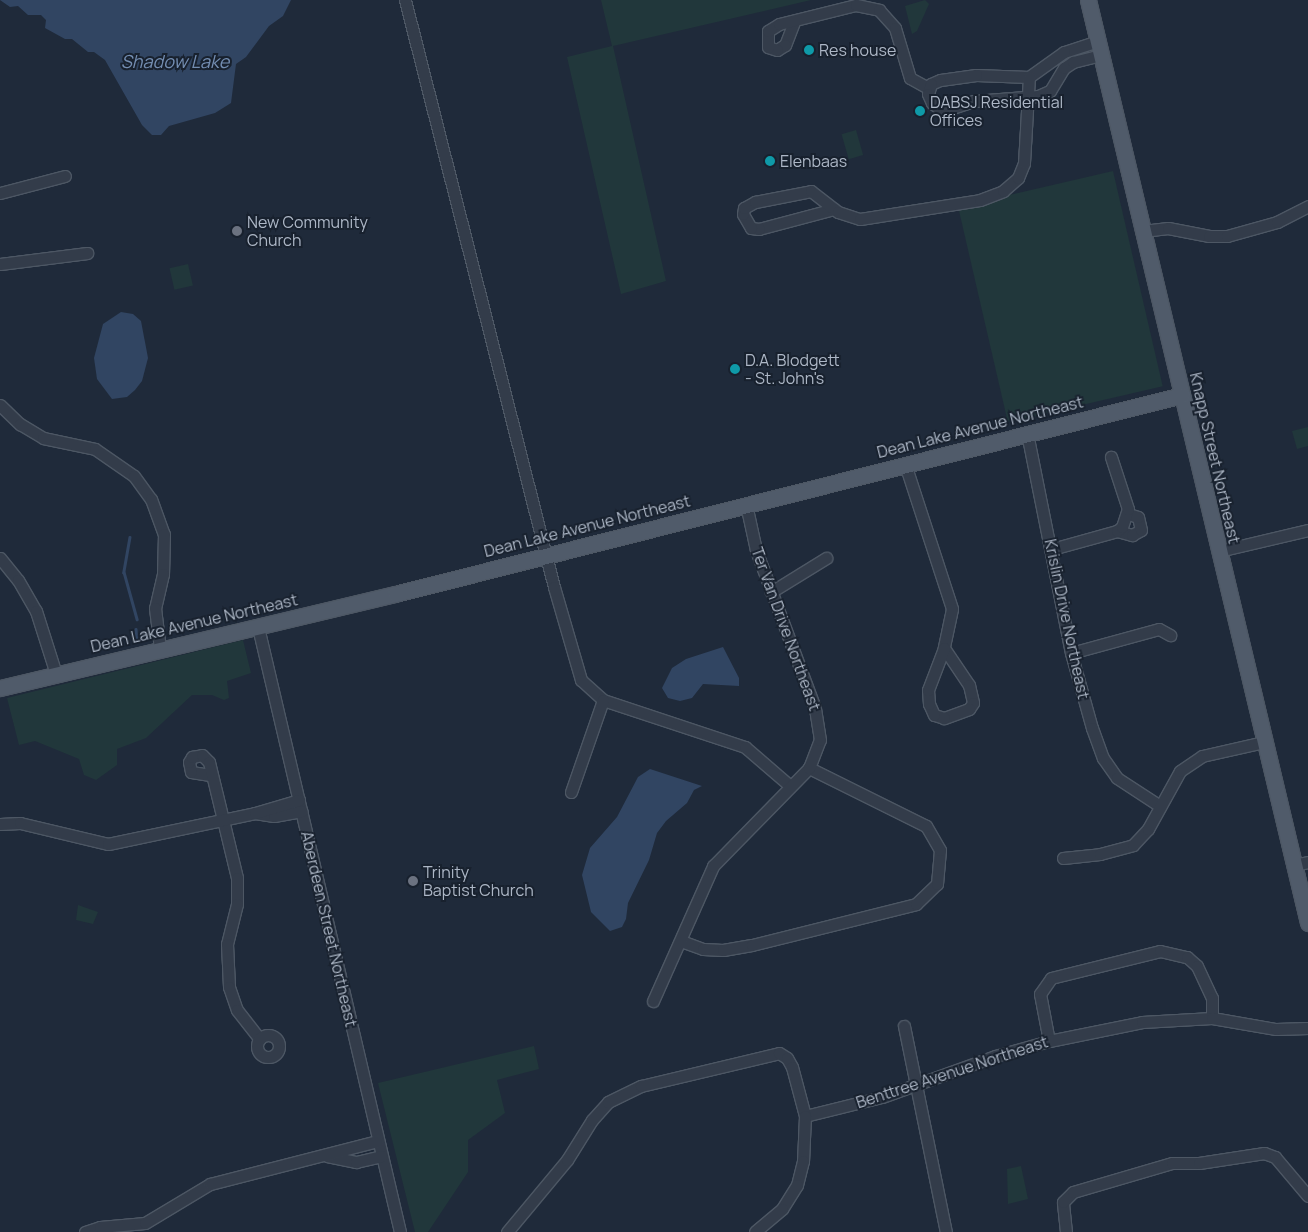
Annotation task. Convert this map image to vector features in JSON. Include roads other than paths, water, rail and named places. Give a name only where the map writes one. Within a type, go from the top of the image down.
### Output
[{"type":"main road","name":"Knapp Street Northeast","points":[[1088,0],[1264,742],[1301,863],[1308,923]]},
{"type":"main road","name":"Dean Lake Avenue Northeast","points":[[0,688],[258,627],[1182,395]]},
{"type":"street","points":[[406,0],[546,554],[581,680],[603,700],[736,743],[757,755],[789,785]]},
{"type":"street","points":[[794,22],[824,11],[856,5],[879,10],[895,28],[910,78],[928,88],[932,103],[943,111],[974,101],[1016,100],[1046,93],[1064,68],[1100,48]]},
{"type":"street","points":[[928,88],[940,80],[976,75],[1029,77],[1064,52],[1100,48]]},
{"type":"street","points":[[834,209],[759,229],[751,228],[743,214],[744,208],[755,202],[811,191],[834,209],[860,219],[960,203],[1003,191],[1018,178],[1024,162],[1029,77]]},
{"type":"street","points":[[0,193],[65,176]]},
{"type":"street","points":[[1143,231],[1168,228],[1209,236],[1227,236],[1276,222],[1308,206]]},
{"type":"street","points":[[0,264],[87,253]]},
{"type":"street","points":[[0,405],[20,424],[43,438],[101,453],[134,476],[151,499],[164,534],[163,574],[155,608],[160,649]]},
{"type":"street","name":"Krislin Drive Northeast","points":[[1027,433],[1052,549],[1071,653],[1092,728],[1110,770],[1129,788],[1160,806]]},
{"type":"street","points":[[1111,457],[1128,514],[1117,532]]},
{"type":"street","points":[[905,464],[952,609],[944,648],[928,690],[929,704],[934,715],[944,718],[969,709],[973,694],[944,648]]},
{"type":"street","name":"Ter Van Drive Northeast","points":[[652,1001],[681,941],[713,866],[789,785],[809,768],[820,740],[820,728],[815,708],[756,550],[746,504]]},
{"type":"street","points":[[1052,549],[1117,532],[1132,535],[1141,530],[1138,517],[1128,514]]},
{"type":"street","points":[[1219,551],[1308,530]]},
{"type":"street","points":[[0,558],[18,580],[36,610],[48,640],[56,674]]},
{"type":"street","points":[[771,592],[826,558]]},
{"type":"street","name":"Aberdeen Street Northeast","points":[[258,627],[400,1232]]},
{"type":"street","points":[[1071,653],[1160,629],[1170,635]]},
{"type":"street","points":[[571,792],[603,700]]},
{"type":"street","points":[[1063,858],[1108,852],[1133,844],[1148,829],[1180,771],[1202,756],[1264,742]]},
{"type":"street","points":[[681,941],[703,949],[723,950],[916,904],[937,884],[940,870],[936,839],[926,826],[809,768]]},
{"type":"street","points":[[210,775],[223,819],[238,891],[227,944],[229,987],[237,1010],[260,1040]]},
{"type":"street","points":[[0,824],[20,823],[108,844],[255,813],[274,816],[300,805]]},
{"type":"street","points":[[1048,1041],[1040,994],[1051,978],[1160,951],[1187,957],[1197,966],[1212,998],[1212,1018]]},
{"type":"street","name":"Benttree Avenue Northeast","points":[[804,1116],[882,1097],[1048,1041],[1142,1022],[1212,1018],[1276,1029],[1308,1028]]},
{"type":"street","points":[[904,1026],[946,1232]]},
{"type":"street","points":[[507,1232],[577,1148],[592,1120],[608,1102],[640,1086],[778,1053],[787,1058],[792,1067],[804,1116],[803,1162],[797,1185],[782,1209],[755,1232]]},
{"type":"street","points":[[85,1232],[146,1228],[210,1184],[378,1142]]},
{"type":"street","points":[[1066,1232],[1063,1202],[1079,1188],[1136,1171],[1252,1152],[1275,1157],[1308,1196]]},
{"type":"street","points":[[327,1156],[356,1162],[381,1156]]},
{"type":"water","name":"Shadow Lake","points":[[0,0],[291,0],[283,16],[269,26],[246,57],[236,64],[231,103],[215,113],[169,126],[161,135],[152,135],[142,125],[105,60],[94,52],[88,52],[72,39],[65,39],[45,28],[46,20],[41,15],[28,15],[18,6],[10,7]]},
{"type":"water","points":[[121,312],[133,314],[141,321],[148,358],[142,381],[135,390],[127,397],[112,399],[97,379],[94,358],[103,324]]},
{"type":"water","points":[[723,647],[739,678],[739,686],[703,684],[692,698],[680,701],[668,698],[662,688],[672,668],[686,659]]},
{"type":"water","points":[[650,769],[702,786],[694,790],[687,803],[666,821],[657,833],[649,860],[628,903],[626,919],[622,927],[610,931],[591,912],[582,875],[590,848],[617,817],[638,777]]},
{"type":"waterway","points":[[130,537],[124,572],[137,619]]},
{"type":"waterway","points":[[136,629],[137,642]]},
{"type":"place","name":"Res house","points":[[809,50]]},
{"type":"place","name":"DABSJ Residential Offices","points":[[920,111]]},
{"type":"place","name":"Elenbaas","points":[[770,161]]},
{"type":"place","name":"New Community Church","points":[[237,231]]},
{"type":"place","name":"D.A. Blodgett - St. John's","points":[[735,369]]},
{"type":"place","name":"Trinity Baptist Church","points":[[413,881]]}]
